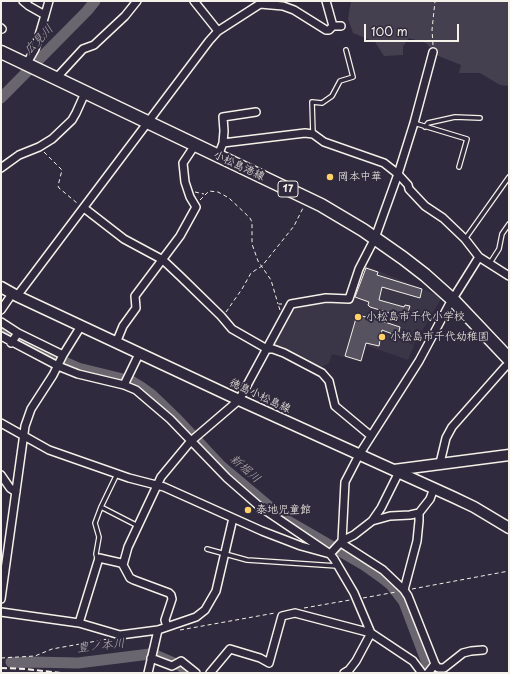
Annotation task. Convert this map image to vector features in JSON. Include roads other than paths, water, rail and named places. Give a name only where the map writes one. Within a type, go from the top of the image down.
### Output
[{"type":"main road","name":"小松島港線","points":[[1,52],[308,199],[375,238],[425,275],[453,300],[509,359]]},
{"type":"main road","name":"徳島小松島線","points":[[1,287],[14,295],[116,343],[434,488],[474,507],[509,528]]},
{"type":"main road","points":[[397,471],[440,463],[509,455]]},
{"type":"street","points":[[23,1],[45,15]]},
{"type":"street","points":[[29,66],[49,1]]},
{"type":"street","points":[[57,80],[60,74],[83,50],[94,45],[125,16],[138,1]]},
{"type":"street","points":[[194,1],[218,31]]},
{"type":"street","points":[[326,1],[333,26]]},
{"type":"street","points":[[1,310],[84,208],[147,122],[218,31],[260,3],[285,4],[326,30],[329,30],[333,26],[341,26]]},
{"type":"street","points":[[167,627],[166,620],[172,598],[171,595],[130,578],[123,565],[128,547],[156,485],[161,476],[191,441],[239,400],[291,304],[326,298],[350,299],[359,269],[375,238],[398,174],[414,124],[433,52]]},
{"type":"street","points":[[1,168],[23,153],[39,147],[52,139],[72,120],[85,93]]},
{"type":"street","points":[[218,156],[223,143],[223,117],[256,112]]},
{"type":"street","points":[[223,143],[313,134],[324,142],[384,163],[398,174],[408,185],[409,189],[425,206],[443,218],[466,239],[479,257],[509,276]]},
{"type":"street","points":[[116,343],[123,326],[136,308],[135,296],[180,236],[196,207],[190,197],[189,190],[185,182],[183,163],[195,145]]},
{"type":"street","points":[[84,208],[124,239],[162,260],[221,316],[232,329],[267,349],[273,349],[284,353],[322,373],[329,381],[335,406],[371,436]]},
{"type":"street","points":[[341,543],[345,482],[359,455],[419,361],[448,305],[453,300],[479,257]]},
{"type":"street","points":[[1,322],[15,338],[60,361]]},
{"type":"street","points":[[1,599],[25,426],[31,409],[81,326]]},
{"type":"street","points":[[1,336],[15,338],[60,361],[78,374],[125,384],[146,397],[170,419],[227,478],[259,506],[331,553],[350,585],[371,633]]},
{"type":"street","points":[[125,384],[128,375],[140,354]]},
{"type":"street","points":[[440,463],[446,438],[452,427],[509,364]]},
{"type":"street","points":[[1,424],[24,435],[49,450],[117,474],[171,490],[289,542],[331,553]]},
{"type":"street","points":[[331,553],[341,543],[354,536],[372,521],[381,508],[397,471]]},
{"type":"street","points":[[1,475],[10,488],[16,492]]},
{"type":"street","points":[[404,590],[417,541],[419,513],[430,499],[434,488]]},
{"type":"street","points":[[372,521],[390,516],[419,513]]},
{"type":"street","points":[[1,612],[79,623],[120,635],[158,630],[196,618],[205,610],[219,583],[224,553],[233,518]]},
{"type":"street","points":[[341,543],[383,570],[404,590],[408,596],[434,665],[438,668],[444,668],[463,653],[483,650]]},
{"type":"street","points":[[79,623],[99,558],[123,565]]},
{"type":"street","points":[[210,673],[230,649],[260,658],[269,663],[282,616],[295,613],[371,633],[413,661],[422,673]]},
{"type":"street","points":[[148,673],[158,630]]},
{"type":"street","points":[[344,673],[349,670],[356,661],[371,633]]},
{"type":"street","points":[[152,655],[172,666],[181,661],[196,673]]},
{"type":"street","points":[[428,673],[434,665]]},
{"type":"lane","points":[[313,134],[312,102],[322,103],[332,96],[340,80],[353,77],[346,50]]},
{"type":"lane","points":[[425,127],[428,123],[455,117],[480,118]]},
{"type":"lane","points":[[414,124],[467,139],[459,167]]},
{"type":"lane","points":[[466,239],[508,179]]},
{"type":"lane","points":[[490,263],[499,248],[502,234],[509,224]]},
{"type":"lane","points":[[99,558],[97,558],[96,554],[99,537],[95,523],[117,474]]},
{"type":"lane","points":[[101,507],[138,526]]},
{"type":"lane","points":[[207,549],[247,560],[338,566]]},
{"type":"waterway","name":"広見川","points":[[1,98],[87,11],[95,1]]},
{"type":"waterway","name":"新堀川","points":[[1,329],[31,347],[78,368],[131,381],[141,387],[152,395],[177,419],[221,466],[271,508],[288,521],[364,565],[381,577],[391,585],[404,602],[432,673]]},
{"type":"waterway","name":"豊ノ本川","points":[[11,662],[78,663],[150,654],[181,666],[189,673]]},
{"type":"railway","points":[[1,668],[61,673]]},
{"type":"place","name":"岡本中華","points":[[330,177]]},
{"type":"place","name":"小松島市千代小学校","points":[[358,317]]},
{"type":"place","name":"小松島市千代幼稚園","points":[[382,337]]},
{"type":"place","name":"泰地児童館","points":[[248,510]]}]
